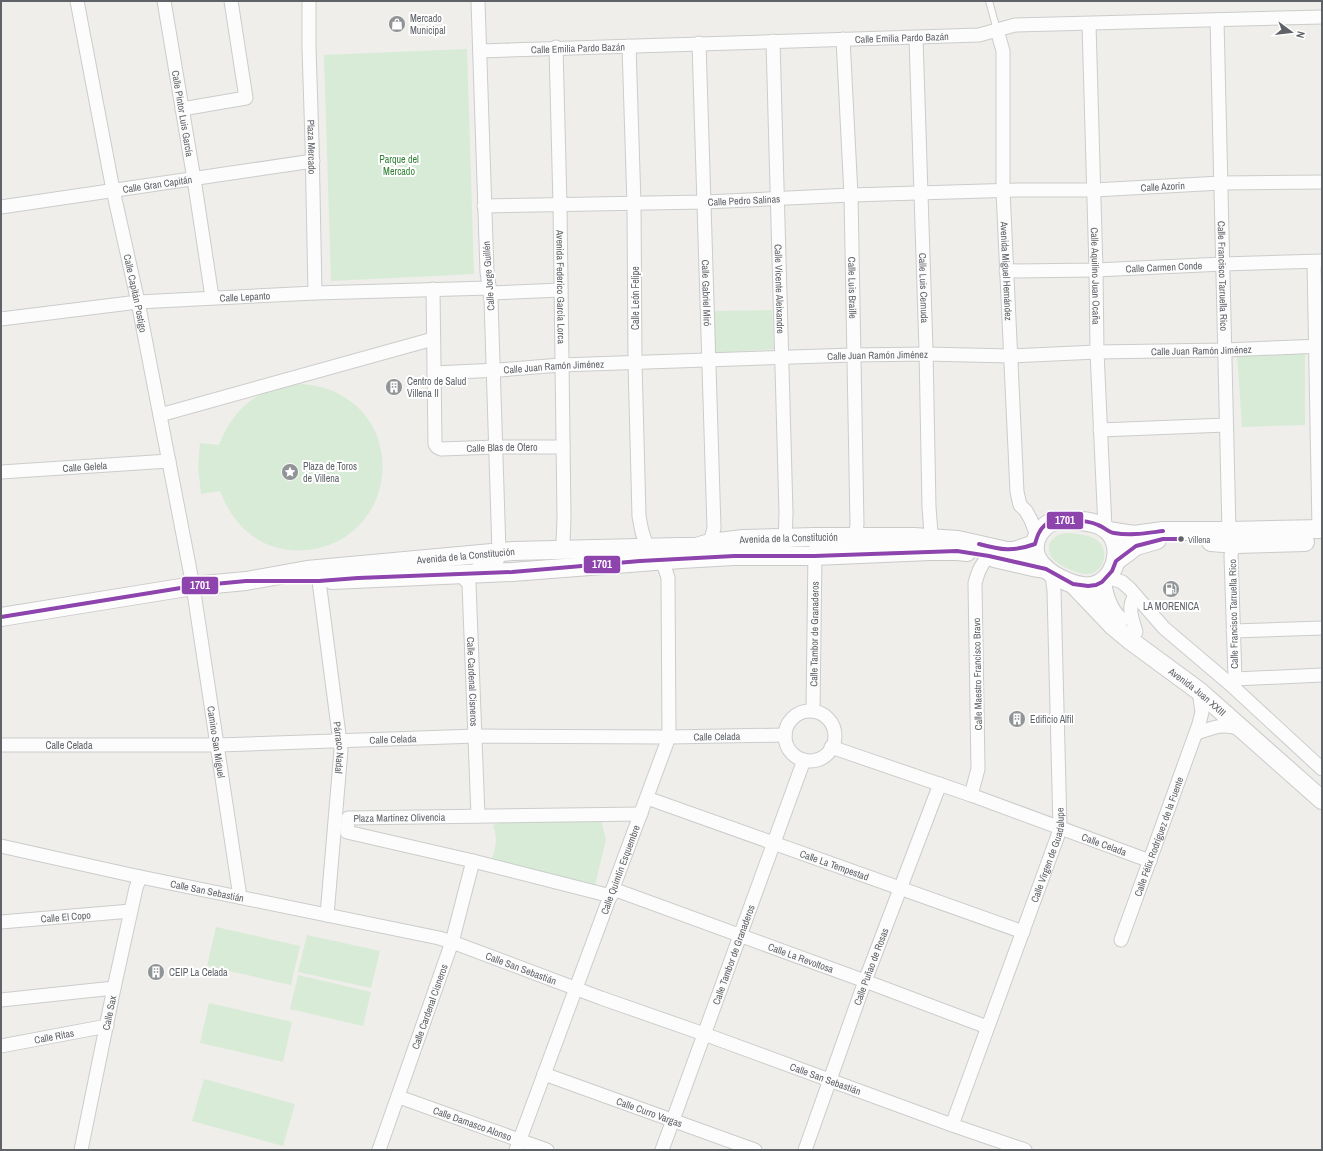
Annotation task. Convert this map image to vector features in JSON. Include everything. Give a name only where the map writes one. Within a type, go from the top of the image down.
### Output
[{"type":"street","name":"Calle Capitán Postigo","points":[[77,1],[113,190],[138,302],[193,586]]},
{"type":"street","name":"Calle Pintor Luis García","points":[[164,1],[212,297]]},
{"type":"street","points":[[182,109],[246,98],[231,1]]},
{"type":"street","name":"Plaza Mercado","points":[[309,1],[315,293]]},
{"type":"street","name":"Calle Jorge Guillén","points":[[478,1],[484,206],[493,370],[499,552]]},
{"type":"street","name":"Calle Emilia Pardo Bazán","points":[[480,51],[556,47],[916,38],[979,35],[1016,25],[1322,17]]},
{"type":"street","name":"Calle Francisco Tarruella Rico","points":[[1217,20],[1226,425],[1233,538],[1231,555],[1232,682]]},
{"type":"street","name":"Calle Aquilino Juan Ocaña","points":[[1089,24],[1097,352],[1106,530]]},
{"type":"street","name":"Avenida Miguel Hernández","points":[[997,30],[1003,51],[1003,191],[1016,492],[1020,505],[1026,511],[1034,526],[1036,540]]},
{"type":"street","name":"Calle Luis Cernuda","points":[[916,38],[930,515],[931,533],[934,537]]},
{"type":"street","name":"Calle Luis Braille","points":[[843,39],[851,195],[857,524],[856,532],[853,536]]},
{"type":"street","name":"Calle Vicente Aleixandre","points":[[773,41],[786,538]]},
{"type":"street","name":"Calle Gabriel Miró","points":[[700,43],[714,528],[710,543]]},
{"type":"street","name":"Calle León Felipe","points":[[629,46],[634,204],[635,363],[639,516],[641,531],[655,554],[665,566],[668,578]]},
{"type":"street","name":"Avenida Federico García Lorca","points":[[556,47],[560,205],[564,534],[563,543],[560,549]]},
{"type":"street","name":"Calle Gran Capitán","points":[[1,206],[313,161]]},
{"type":"street","name":"Calle Azorín","points":[[1003,191],[1094,190],[1221,183],[1322,182]]},
{"type":"street","name":"Calle Pedro Salinas","points":[[484,206],[705,202],[851,195],[1003,191]]},
{"type":"street","points":[[1056,520],[1048,523],[1042,528],[1036,540],[1035,553],[1038,559],[1048,570],[1073,584],[1088,586],[1096,585],[1105,579],[1116,561],[1136,546],[1152,541],[1163,539],[1233,538],[1321,533],[1318,262]]},
{"type":"street","name":"Calle Carmen Conde","points":[[1006,271],[1096,270],[1223,264],[1318,262]]},
{"type":"street","points":[[433,289],[434,373]]},
{"type":"street","name":"Calle Lepanto","points":[[1,319],[138,302],[212,297],[433,289],[561,290]]},
{"type":"street","points":[[160,415],[433,339]]},
{"type":"street","name":"Calle Juan Ramón Jiménez","points":[[434,373],[561,365],[853,355],[926,354],[1010,356],[1319,346]]},
{"type":"street","name":"Calle Blas de Otero","points":[[434,373],[435,444],[437,447],[441,449],[563,447]]},
{"type":"street","points":[[1100,430],[1226,425]]},
{"type":"street","name":"Calle Gelela","points":[[1,472],[169,460]]},
{"type":"street","points":[[1026,511],[1056,520],[1093,523],[1106,530],[1134,535],[1163,531],[1233,538]]},
{"type":"street","points":[[1106,530],[1113,538],[1116,545],[1116,561]]},
{"type":"street","name":"Avenida de la Constitución","points":[[1,617],[193,586],[246,581],[306,570],[499,552],[560,549],[655,554],[710,543],[743,539],[853,536],[934,537],[958,540],[1007,551],[1014,551],[1036,540]]},
{"type":"street","points":[[814,556],[815,550],[820,544],[900,542],[934,537]]},
{"type":"street","points":[[734,556],[742,551],[750,549],[779,548],[785,544],[786,538]]},
{"type":"street","points":[[246,581],[319,581],[512,572],[655,554],[681,558],[734,556],[814,556],[956,551],[989,556],[1033,568],[1048,570]]},
{"type":"street","points":[[415,576],[438,569],[492,566],[499,557],[499,552]]},
{"type":"street","name":"Calle Tambor de Granaderos","points":[[813,711],[814,556]]},
{"type":"street","name":"Calle Maestro Francisco Bravo","points":[[971,795],[978,769],[976,582],[978,572],[983,562],[989,556]]},
{"type":"street","points":[[668,578],[681,558]]},
{"type":"street","name":"Calle Virgen de Guadalupe","points":[[952,1125],[1060,828],[1054,590],[1052,576],[1048,570]]},
{"type":"street","name":"Calle Cardenal Cisneros","points":[[460,574],[469,584],[478,816]]},
{"type":"street","name":"Calle Quimtín Esquembre","points":[[518,1145],[669,737],[668,578]]},
{"type":"street","points":[[1105,579],[1122,582],[1164,628],[1232,682],[1322,769]]},
{"type":"street","name":"Avenida Juan XXIII","points":[[1105,579],[1108,605],[1114,616],[1125,626],[1178,661],[1322,786]]},
{"type":"street","name":"Párraco Nadal","points":[[319,581],[341,750],[327,915]]},
{"type":"street","name":"Avenida Juan XXIII","points":[[1073,584],[1113,626],[1199,691],[1322,800]]},
{"type":"street","name":"Camino San Miguel","points":[[193,586],[240,897]]},
{"type":"street","points":[[1135,595],[1130,606],[1136,632]]},
{"type":"street","points":[[1232,631],[1322,628]]},
{"type":"street","points":[[1232,682],[1322,675]]},
{"type":"street","name":"Calle Félix Rodríguez de la Fuente","points":[[1122,940],[1196,733],[1202,712],[1199,691]]},
{"type":"street","points":[[806,711],[813,711],[820,713],[832,724],[834,740],[826,754],[820,758],[804,760],[792,753],[786,742],[785,735],[789,722],[794,717],[806,711]]},
{"type":"street","points":[[1196,733],[1216,726],[1224,725],[1242,729]]},
{"type":"street","name":"Calle Celada","points":[[1,745],[218,745],[339,742],[476,736],[669,737],[785,735]]},
{"type":"street","name":"Calle Celada","points":[[831,747],[971,795],[1150,861]]},
{"type":"street","name":"Calle Tambor de Granaderos","points":[[662,1150],[739,935],[804,760]]},
{"type":"street","name":"Calle Puñao de Rosas","points":[[805,1150],[865,981],[940,784]]},
{"type":"street","name":"Calle La Tempestad","points":[[647,798],[901,887],[1022,932]]},
{"type":"street","name":"Plaza Martínez Olivencia","points":[[612,893],[347,832],[348,818],[641,814]]},
{"type":"street","name":"Calle San Sebastián","points":[[1,846],[140,877],[439,938],[575,989],[1025,1150]]},
{"type":"street","name":"Calle Cardenal Cisneros","points":[[379,1150],[399,1097],[452,942],[473,861]]},
{"type":"street","name":"Calle Sax","points":[[81,1150],[114,988],[136,888],[140,877]]},
{"type":"street","name":"Calle La Revoltosa","points":[[612,893],[739,935],[987,1027]]},
{"type":"street","name":"Calle El Copo","points":[[1,922],[131,911]]},
{"type":"street","points":[[1,1000],[114,988]]},
{"type":"street","name":"Calle Ritas","points":[[1,1046],[106,1026]]},
{"type":"street","name":"Calle Curro Vargas","points":[[544,1074],[755,1150]]},
{"type":"street","name":"Calle Damasco Alonso","points":[[399,1097],[518,1145],[547,1150]]},
{"type":"lane","points":[[988,1],[997,30]]},
{"type":"green space","name":"Parque del Mercado","points":[[467,49],[474,274],[331,281],[324,55]]},
{"type":"green space","points":[[772,310],[774,349],[713,353],[713,311]]},
{"type":"green space","points":[[1305,353],[1305,425],[1242,427],[1237,354]]},
{"type":"green space","name":"Plaza de Toros de Villena","points":[[301,384],[318,386],[333,391],[344,397],[362,411],[374,429],[381,448],[382,469],[379,490],[371,510],[358,527],[340,540],[325,546],[310,550],[286,550],[258,540],[242,527],[230,511],[220,491],[201,494],[198,466],[200,443],[219,445],[232,419],[240,409],[261,394],[273,389]]},
{"type":"green space","points":[[1066,533],[1087,536],[1095,539],[1102,545],[1104,550],[1104,560],[1098,569],[1089,574],[1075,572],[1053,559],[1049,550],[1050,542],[1057,536]]},
{"type":"green space","points":[[601,819],[606,840],[595,885],[491,861],[496,843],[496,835],[493,825],[505,822]]},
{"type":"green space","points":[[216,927],[300,946],[291,985],[207,966]]},
{"type":"green space","points":[[307,935],[380,951],[371,988],[298,972]]},
{"type":"green space","points":[[298,975],[371,992],[363,1026],[290,1009]]},
{"type":"green space","points":[[209,1003],[292,1022],[283,1062],[200,1043]]},
{"type":"green space","points":[[204,1079],[295,1104],[283,1146],[192,1121]]},
{"type":"transit line","name":"1701","points":[[979,544],[994,548],[1007,549],[1027,547],[1035,544],[1037,536],[1045,525],[1050,522],[1063,520],[1093,523],[1120,534],[1139,534],[1163,531]]},
{"type":"transit line","name":"1701","points":[[1,617],[193,586],[246,581],[319,581],[512,572],[640,561],[734,556],[814,556],[957,551],[989,556],[1046,569],[1073,584],[1088,586],[1096,585],[1102,582],[1112,571],[1116,561],[1136,546],[1163,539],[1181,539]]},
{"type":"place","name":"Mercado Municipal","points":[[397,24]]},
{"type":"place","name":"Centro de Salud Villena II","points":[[394,387]]},
{"type":"place","name":"Plaza de Toros de Villena","points":[[290,472]]},
{"type":"place","name":"Villena","points":[[1181,539]]},
{"type":"place","name":"LA MORENICA","points":[[1171,589]]},
{"type":"place","name":"Edificio Alfil","points":[[1017,719]]},
{"type":"place","name":"CEIP La Celada","points":[[156,972]]}]
